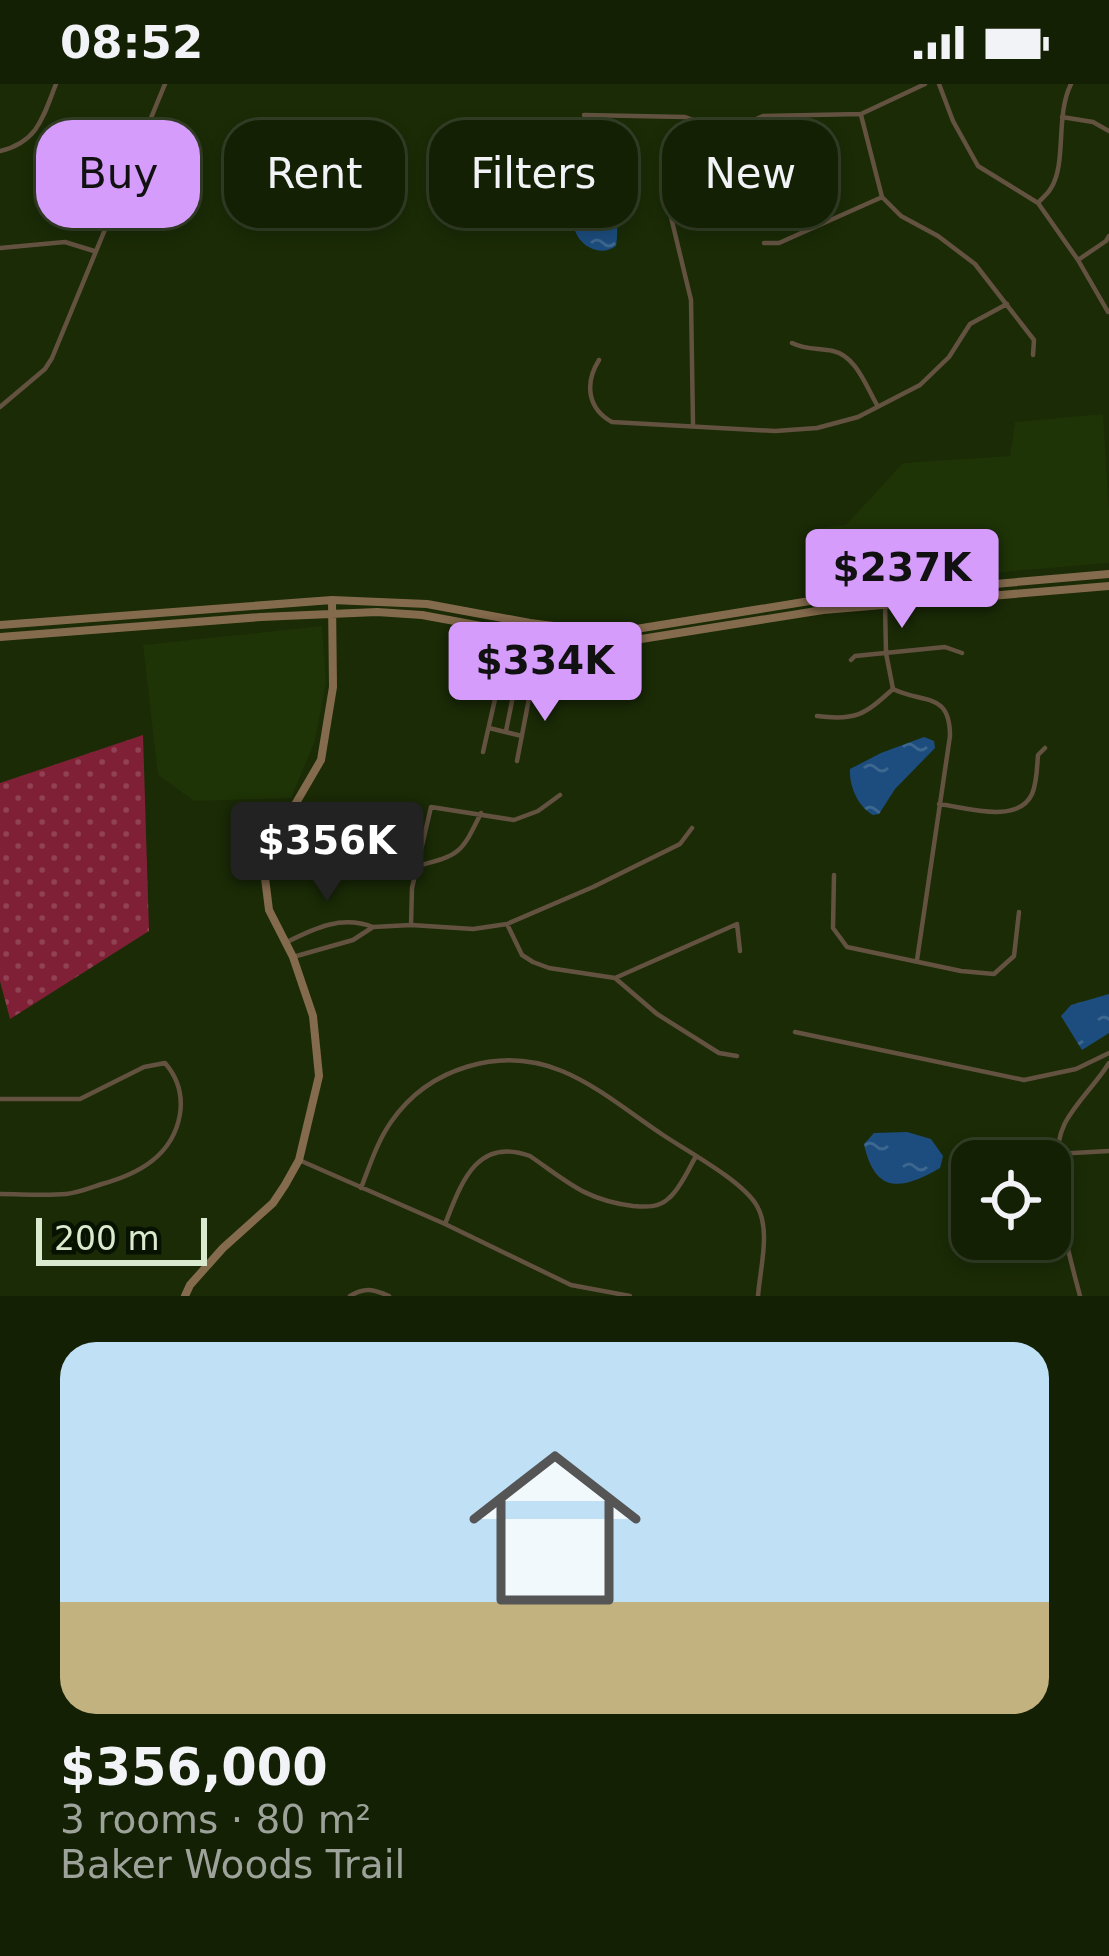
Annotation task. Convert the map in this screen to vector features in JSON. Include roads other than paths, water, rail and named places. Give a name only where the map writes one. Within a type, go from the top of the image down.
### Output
[{"type":"main road","points":[[0,637],[332,600],[427,604],[597,631],[691,622],[822,599],[1109,574]]},
{"type":"main road","points":[[0,626],[348,613],[422,615],[595,642],[823,610],[1109,586]]},
{"type":"main road","points":[[185,1296],[223,1248],[273,1203],[299,1160],[319,1076],[313,1016],[293,957],[269,910],[264,870],[275,839],[321,760],[333,687],[332,600]]},
{"type":"main road","points":[[333,632],[337,621],[348,613]]},
{"type":"main road","points":[[313,614],[333,632]]},
{"type":"street","points":[[0,152],[18,147],[40,127],[56,84]]},
{"type":"street","points":[[0,407],[45,369],[57,346],[165,84]]},
{"type":"street","points":[[753,120],[861,114],[926,84]]},
{"type":"street","points":[[939,84],[978,166],[1038,203],[1108,312]]},
{"type":"street","points":[[1038,203],[1053,186],[1063,100],[1071,84]]},
{"type":"street","points":[[861,114],[881,197],[975,264],[1034,340],[1033,355]]},
{"type":"street","points":[[584,115],[693,120]]},
{"type":"street","points":[[1062,117],[1109,130]]},
{"type":"street","points":[[764,243],[779,243],[881,197]]},
{"type":"street","points":[[674,228],[691,300],[693,425]]},
{"type":"street","points":[[1078,260],[1109,236]]},
{"type":"street","points":[[0,248],[65,242],[95,251]]},
{"type":"street","points":[[599,360],[590,398],[599,415],[612,422],[775,431],[817,428],[858,417],[920,385],[949,357],[970,324],[1007,304]]},
{"type":"street","points":[[792,343],[838,351],[851,360],[878,407]]},
{"type":"street","points":[[885,604],[892,689]]},
{"type":"street","points":[[506,731],[525,634]]},
{"type":"street","points":[[850,660],[945,647],[962,653]]},
{"type":"street","points":[[483,752],[506,655],[486,651]]},
{"type":"street","points":[[517,760],[536,662],[556,664]]},
{"type":"street","points":[[500,678],[532,686]]},
{"type":"street","points":[[817,716],[846,720],[859,716],[892,689]]},
{"type":"street","points":[[892,689],[939,703],[948,713],[950,736],[917,960]]},
{"type":"street","points":[[488,728],[522,736]]},
{"type":"street","points":[[939,804],[1001,812],[1017,809],[1029,802],[1038,754],[1045,748]]},
{"type":"street","points":[[411,925],[412,888],[431,807],[514,820],[560,795]]},
{"type":"street","points":[[417,866],[453,857],[467,843],[481,813]]},
{"type":"street","points":[[286,942],[338,922],[472,929],[507,924],[680,844],[692,828]]},
{"type":"street","points":[[834,875],[833,928],[848,947],[961,971],[994,974],[1014,956],[1019,912]]},
{"type":"street","points":[[507,924],[522,955],[533,962],[615,978],[657,1014],[719,1053],[737,1056]]},
{"type":"street","points":[[615,978],[737,924],[740,951]]},
{"type":"street","points":[[293,957],[352,940],[373,927]]},
{"type":"street","points":[[795,1032],[1024,1080],[1076,1069],[1109,1054]]},
{"type":"street","points":[[361,1188],[378,1145],[404,1106],[436,1080],[480,1061],[517,1060],[558,1069],[587,1083],[754,1200],[764,1225],[758,1296]]},
{"type":"street","points":[[0,1099],[80,1099],[144,1067],[165,1063],[178,1082],[182,1101],[170,1142],[134,1175],[68,1194],[0,1194]]},
{"type":"street","points":[[1058,1140],[1076,1104],[1109,1063]]},
{"type":"street","points":[[1071,1153],[1109,1150]]},
{"type":"street","points":[[446,1224],[463,1181],[473,1165],[488,1156],[519,1152],[588,1196],[645,1207],[672,1197],[695,1157]]},
{"type":"street","points":[[299,1160],[571,1285],[630,1296]]},
{"type":"street","points":[[1070,1260],[1080,1296]]},
{"type":"street","points":[[350,1296],[374,1289],[389,1296]]},
{"type":"water","points":[[617,228],[616,246],[595,250],[574,229]]},
{"type":"water","points":[[924,737],[934,741],[935,748],[895,789],[879,814],[873,815],[856,795],[850,769]]},
{"type":"water","points":[[1109,994],[1109,1033],[1082,1050],[1061,1016],[1071,1005]]},
{"type":"water","points":[[907,1132],[931,1139],[943,1156],[940,1168],[902,1184],[883,1180],[864,1144],[874,1133]]}]
